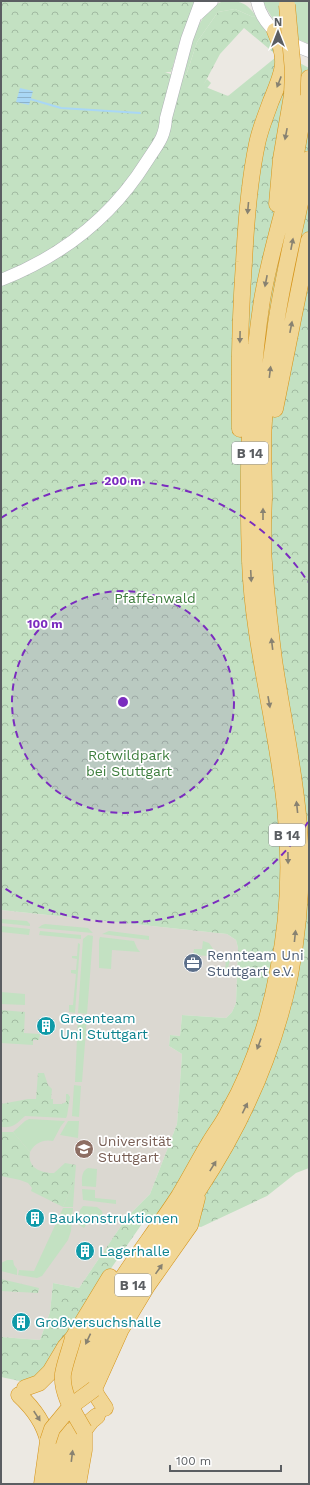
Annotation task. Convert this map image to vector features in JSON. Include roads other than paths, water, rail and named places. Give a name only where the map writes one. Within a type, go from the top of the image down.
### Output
[{"type":"highway","name":"B 14","points":[[82,1388],[81,1353],[97,1318],[114,1290],[180,1194],[228,1114],[247,1075],[261,1038],[279,969],[287,910],[288,859],[285,808],[254,609],[251,577],[251,411],[259,324],[265,284],[274,243],[278,180],[292,95],[293,71],[287,3]]},
{"type":"highway","points":[[250,537],[245,530],[241,502],[241,311],[245,237],[255,157],[261,128],[283,70],[281,44],[275,31]]},
{"type":"highway","points":[[264,494],[264,416],[277,321],[304,160],[309,78]]},
{"type":"highway","points":[[274,243],[304,160]]},
{"type":"highway","name":"B 14","points":[[42,1484],[48,1441],[52,1429],[71,1406],[147,1286],[190,1224],[199,1188],[237,1124],[259,1076],[269,1051],[290,975],[297,923],[300,870],[300,830],[291,758],[274,662],[268,608],[264,560],[264,494],[276,406],[309,240]]},
{"type":"highway","name":"B 14","points":[[48,1441],[45,1430],[39,1418],[22,1392],[35,1386],[44,1379],[65,1347],[73,1338],[98,1296],[126,1254],[198,1152],[204,1152]]},
{"type":"highway","name":"B 14","points":[[73,1338],[63,1376],[64,1387],[71,1406],[73,1428],[84,1450],[78,1484]]},
{"type":"highway","points":[[55,1480],[73,1428],[91,1420],[101,1412],[97,1396],[82,1388]]},
{"type":"highway","points":[[68,1484],[73,1428]]},
{"type":"main road","points":[[1,280],[51,256],[90,229],[123,195],[137,178],[147,160],[159,126],[166,118],[187,39],[201,1]]},
{"type":"main road","points":[[195,16],[212,1]]},
{"type":"main road","points":[[250,1],[258,5],[275,31],[295,46],[309,51]]},
{"type":"water","points":[[20,88],[33,91],[29,105],[16,102]]},
{"type":"waterway","points":[[30,99],[61,108],[140,113]]},
{"type":"place","name":"Rennteam Uni Stuttgart e.V.","points":[[193,963]]},
{"type":"place","name":"Greenteam Uni Stuttgart","points":[[46,1026]]},
{"type":"place","name":"Universität Stuttgart","points":[[84,1149]]},
{"type":"place","name":"Baukonstruktionen","points":[[35,1218]]},
{"type":"place","name":"Lagerhalle","points":[[85,1251]]},
{"type":"place","name":"Großversuchshalle","points":[[21,1322]]},
{"type":"park label","name":"Pfaffenwald","points":[[155,598]]},
{"type":"park label","name":"Rotwildpark bei Stuttgart","points":[[129,764]]}]
